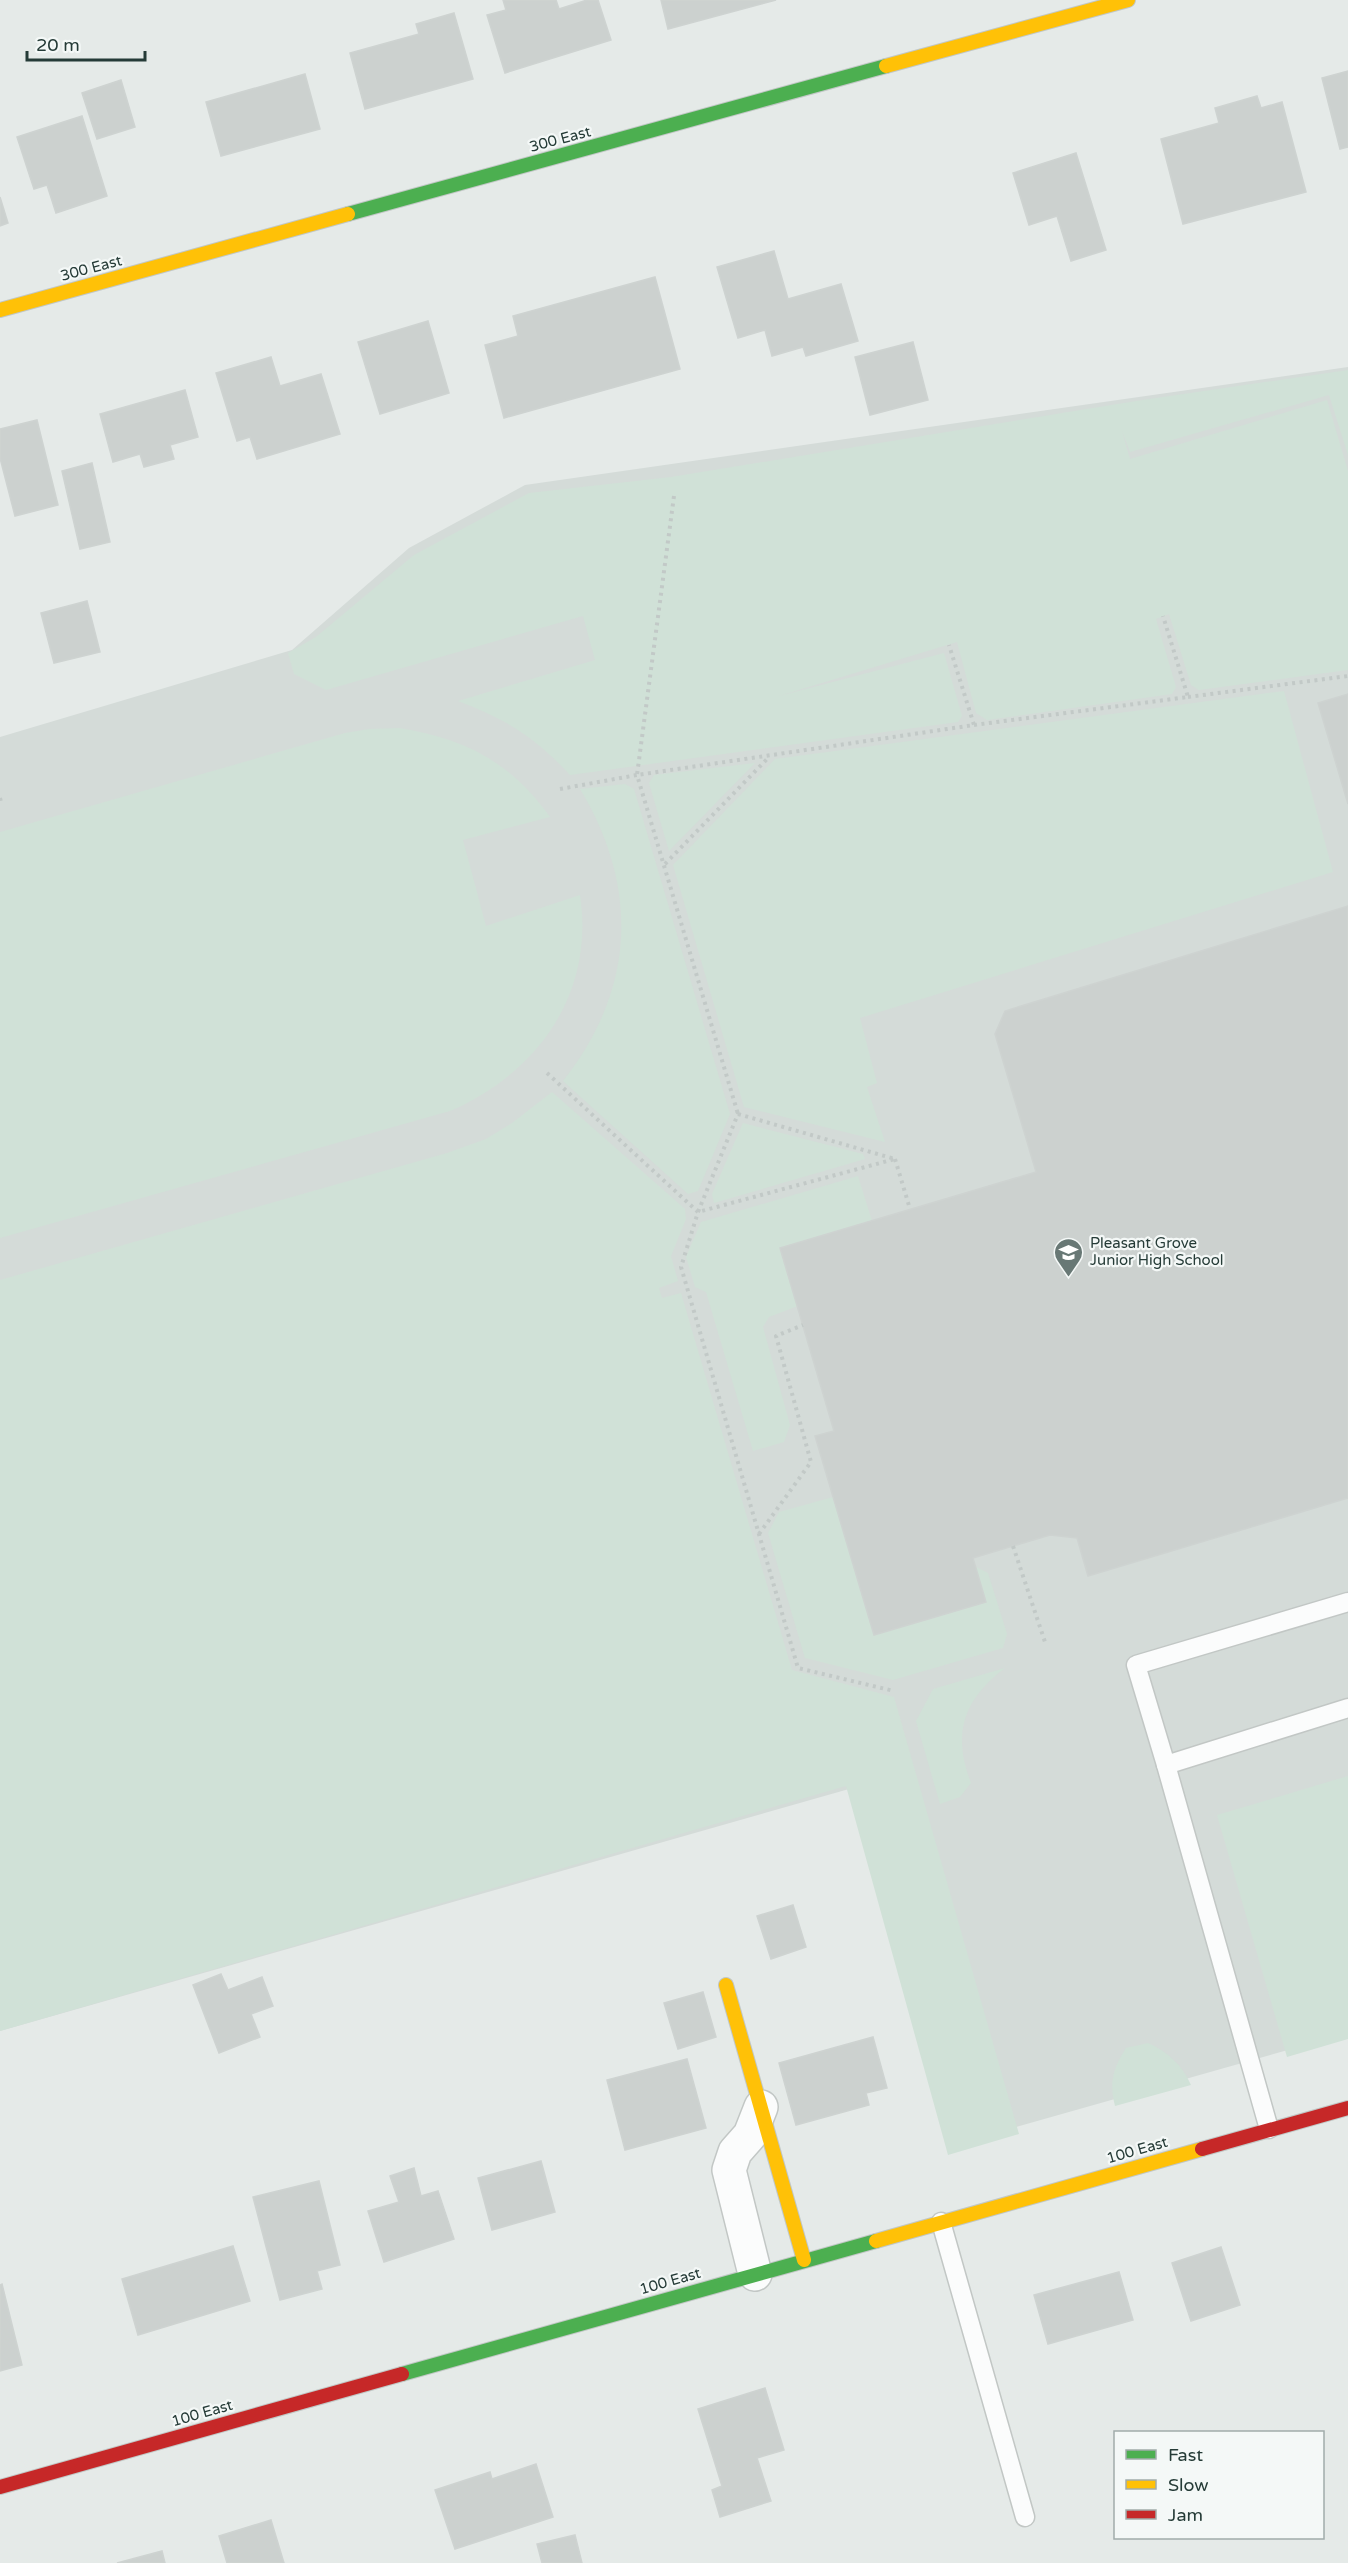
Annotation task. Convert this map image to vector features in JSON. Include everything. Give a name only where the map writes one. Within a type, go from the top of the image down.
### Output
[{"type":"street","name":"300 East","points":[[0,310],[1128,0]]},
{"type":"street","points":[[726,1985],[804,2260]]},
{"type":"street","points":[[755,2274],[729,2170],[735,2152],[750,2135],[760,2107]]},
{"type":"street","name":"100 East","points":[[0,2487],[1348,2108]]},
{"type":"lane","points":[[1269,2129],[1136,1665],[1348,1602]]},
{"type":"lane","points":[[1166,1765],[1348,1708]]},
{"type":"lane","points":[[941,2222],[1025,2517]]},
{"type":"path","points":[[674,496],[637,775],[738,1114],[699,1212],[681,1267],[798,1668],[894,1691]]},
{"type":"path","points":[[1163,616],[1188,697]]},
{"type":"path","points":[[949,645],[974,725]]},
{"type":"path","points":[[560,789],[637,775],[974,725],[1348,676]]},
{"type":"path","points":[[665,864],[770,755]]},
{"type":"path","points":[[547,1073],[699,1212]]},
{"type":"path","points":[[738,1114],[895,1158]]},
{"type":"path","points":[[699,1212],[895,1158]]},
{"type":"path","points":[[895,1158],[910,1209]]},
{"type":"path","points":[[759,1535],[811,1462],[776,1336],[803,1325]]},
{"type":"path","points":[[1013,1546],[1046,1645]]},
{"type":"shaded area","points":[[1348,367],[1348,2033],[949,2146],[849,1789],[0,2031],[0,737],[292,650],[409,548],[525,485]]},
{"type":"green space","points":[[1348,370],[1348,455],[1329,395],[1130,452],[1122,431],[1130,459],[1327,400],[1348,471],[1348,670],[1199,690],[1191,685],[1169,614],[1156,619],[1176,687],[1172,694],[987,720],[976,713],[957,642],[779,696],[944,653],[962,716],[958,722],[570,775],[557,761],[519,730],[458,701],[595,660],[583,616],[326,690],[294,674],[288,653],[316,637],[414,555],[529,493],[671,477],[1136,401]]},
{"type":"green space","points":[[1284,691],[1333,872],[860,1018],[877,1083],[867,1087],[885,1142],[744,1107],[673,865],[775,759]]},
{"type":"green space","points":[[399,728],[445,738],[484,756],[519,781],[550,817],[463,840],[486,926],[580,895],[582,931],[578,965],[569,996],[554,1026],[534,1052],[510,1075],[481,1095],[450,1111],[0,1238],[0,832],[345,733]]},
{"type":"green space","points":[[755,763],[669,851],[649,783],[654,775]]},
{"type":"green space","points":[[625,784],[634,789],[730,1114],[698,1191],[688,1194],[563,1081],[587,1046],[604,1011],[616,975],[621,938],[620,901],[613,864],[599,826],[580,789]]},
{"type":"green space","points":[[552,1092],[685,1209],[686,1219],[671,1256],[678,1281],[659,1288],[662,1298],[681,1293],[792,1670],[894,1697],[1019,2134],[948,2155],[846,1786],[0,2031],[0,1280],[447,1153],[486,1139],[512,1123]]},
{"type":"green space","points":[[743,1123],[863,1154],[865,1159],[714,1203],[712,1194]]},
{"type":"green space","points":[[858,1176],[872,1221],[798,1306],[769,1317],[763,1327],[790,1425],[784,1442],[753,1451],[706,1292],[695,1287],[686,1257],[701,1222]]},
{"type":"green space","points":[[833,1497],[874,1635],[986,1602],[976,1567],[988,1573],[1007,1634],[1003,1648],[893,1680],[805,1658],[768,1533],[779,1512]]},
{"type":"green space","points":[[1005,1668],[979,1693],[965,1719],[962,1749],[971,1783],[960,1797],[940,1804],[916,1721],[933,1689]]},
{"type":"green space","points":[[1348,1776],[1348,2039],[1287,2057],[1217,1815]]},
{"type":"green space","points":[[1148,2043],[1174,2060],[1191,2085],[1115,2106],[1112,2083],[1115,2069],[1122,2055],[1126,2048]]},
{"type":"building","points":[[503,0],[556,0],[559,9],[587,0],[598,0],[611,40],[505,73],[487,15],[506,10]]},
{"type":"building","points":[[661,0],[776,0],[668,29]]},
{"type":"building","points":[[454,13],[473,79],[365,109],[350,53],[419,34],[416,24]]},
{"type":"building","points":[[1348,71],[1348,147],[1340,149],[1322,78]]},
{"type":"building","points":[[305,74],[320,129],[221,156],[206,102]]},
{"type":"building","points":[[121,80],[135,127],[97,139],[82,93]]},
{"type":"building","points":[[1257,96],[1261,108],[1282,102],[1306,192],[1183,224],[1161,139],[1219,123],[1215,108]]},
{"type":"building","points":[[82,116],[107,196],[56,213],[47,185],[34,189],[17,137]]},
{"type":"building","points":[[1076,153],[1106,250],[1071,261],[1057,216],[1029,225],[1013,173]]},
{"type":"building","points":[[0,197],[8,223],[0,226]]},
{"type":"building","points":[[774,251],[788,299],[841,284],[858,341],[806,356],[803,347],[772,356],[765,330],[738,338],[717,267]]},
{"type":"building","points":[[655,277],[680,369],[504,418],[485,345],[518,336],[513,316]]},
{"type":"building","points":[[428,321],[449,393],[380,414],[358,342]]},
{"type":"building","points":[[913,342],[928,400],[870,415],[855,357]]},
{"type":"building","points":[[271,357],[280,386],[321,374],[340,434],[257,459],[250,437],[237,441],[216,373]]},
{"type":"building","points":[[185,390],[198,437],[170,445],[174,459],[144,467],[140,454],[113,462],[100,414]]},
{"type":"building","points":[[37,420],[58,505],[15,516],[0,458],[0,429]]},
{"type":"building","points":[[92,463],[110,542],[80,549],[62,471]]},
{"type":"building","points":[[87,601],[100,652],[54,663],[41,613]]},
{"type":"building","points":[[1348,694],[1348,804],[1318,703]]},
{"type":"building","name":"Pleasant Grove Junior High School","points":[[1348,906],[1348,1498],[1088,1576],[1077,1538],[1050,1535],[973,1558],[986,1602],[874,1635],[815,1436],[834,1431],[780,1248],[1036,1172],[995,1034],[1005,1011]]},
{"type":"building","points":[[793,1905],[806,1947],[771,1959],[757,1916]]},
{"type":"building","points":[[221,1974],[228,1990],[262,1977],[273,2006],[251,2014],[260,2037],[219,2053],[193,1985]]},
{"type":"building","points":[[703,1992],[716,2037],[678,2049],[664,2003]]},
{"type":"building","points":[[873,2037],[887,2088],[866,2093],[869,2105],[796,2125],[779,2063]]},
{"type":"building","points":[[687,2059],[706,2128],[625,2150],[607,2080]]},
{"type":"building","points":[[541,2161],[555,2212],[492,2230],[478,2178]]},
{"type":"building","points":[[414,2168],[421,2196],[438,2191],[454,2239],[384,2262],[368,2211],[399,2202],[390,2176]]},
{"type":"building","points":[[319,2181],[340,2265],[317,2271],[322,2289],[280,2300],[253,2197]]},
{"type":"building","points":[[233,2246],[250,2301],[138,2335],[122,2279]]},
{"type":"building","points":[[1221,2247],[1240,2305],[1191,2321],[1172,2263]]},
{"type":"building","points":[[1119,2272],[1133,2320],[1048,2344],[1034,2295]]},
{"type":"building","points":[[2,2284],[22,2365],[0,2371],[0,2285]]},
{"type":"building","points":[[765,2388],[784,2450],[757,2458],[771,2501],[720,2517],[712,2490],[722,2486],[698,2409]]},
{"type":"building","points":[[536,2464],[553,2517],[455,2549],[435,2490],[490,2472],[492,2479]]},
{"type":"building","points":[[271,2520],[284,2563],[227,2563],[219,2536]]},
{"type":"building","points":[[575,2535],[582,2563],[542,2563],[537,2544]]},
{"type":"building","points":[[162,2551],[165,2563],[117,2563]]},
{"type":"traffic: fast","points":[[348,214],[886,66]]},
{"type":"traffic: fast","points":[[402,2374],[876,2241]]},
{"type":"traffic: slow","points":[[886,66],[1128,0]]},
{"type":"traffic: slow","points":[[0,310],[348,214]]},
{"type":"traffic: slow","points":[[726,1985],[804,2260]]},
{"type":"traffic: slow","points":[[876,2241],[1202,2149]]},
{"type":"traffic: jam","points":[[1202,2149],[1348,2108]]},
{"type":"traffic: jam","points":[[0,2487],[402,2374]]},
{"type":"place","name":"Pleasant Grove Junior High School","points":[[1069,1278]]}]
